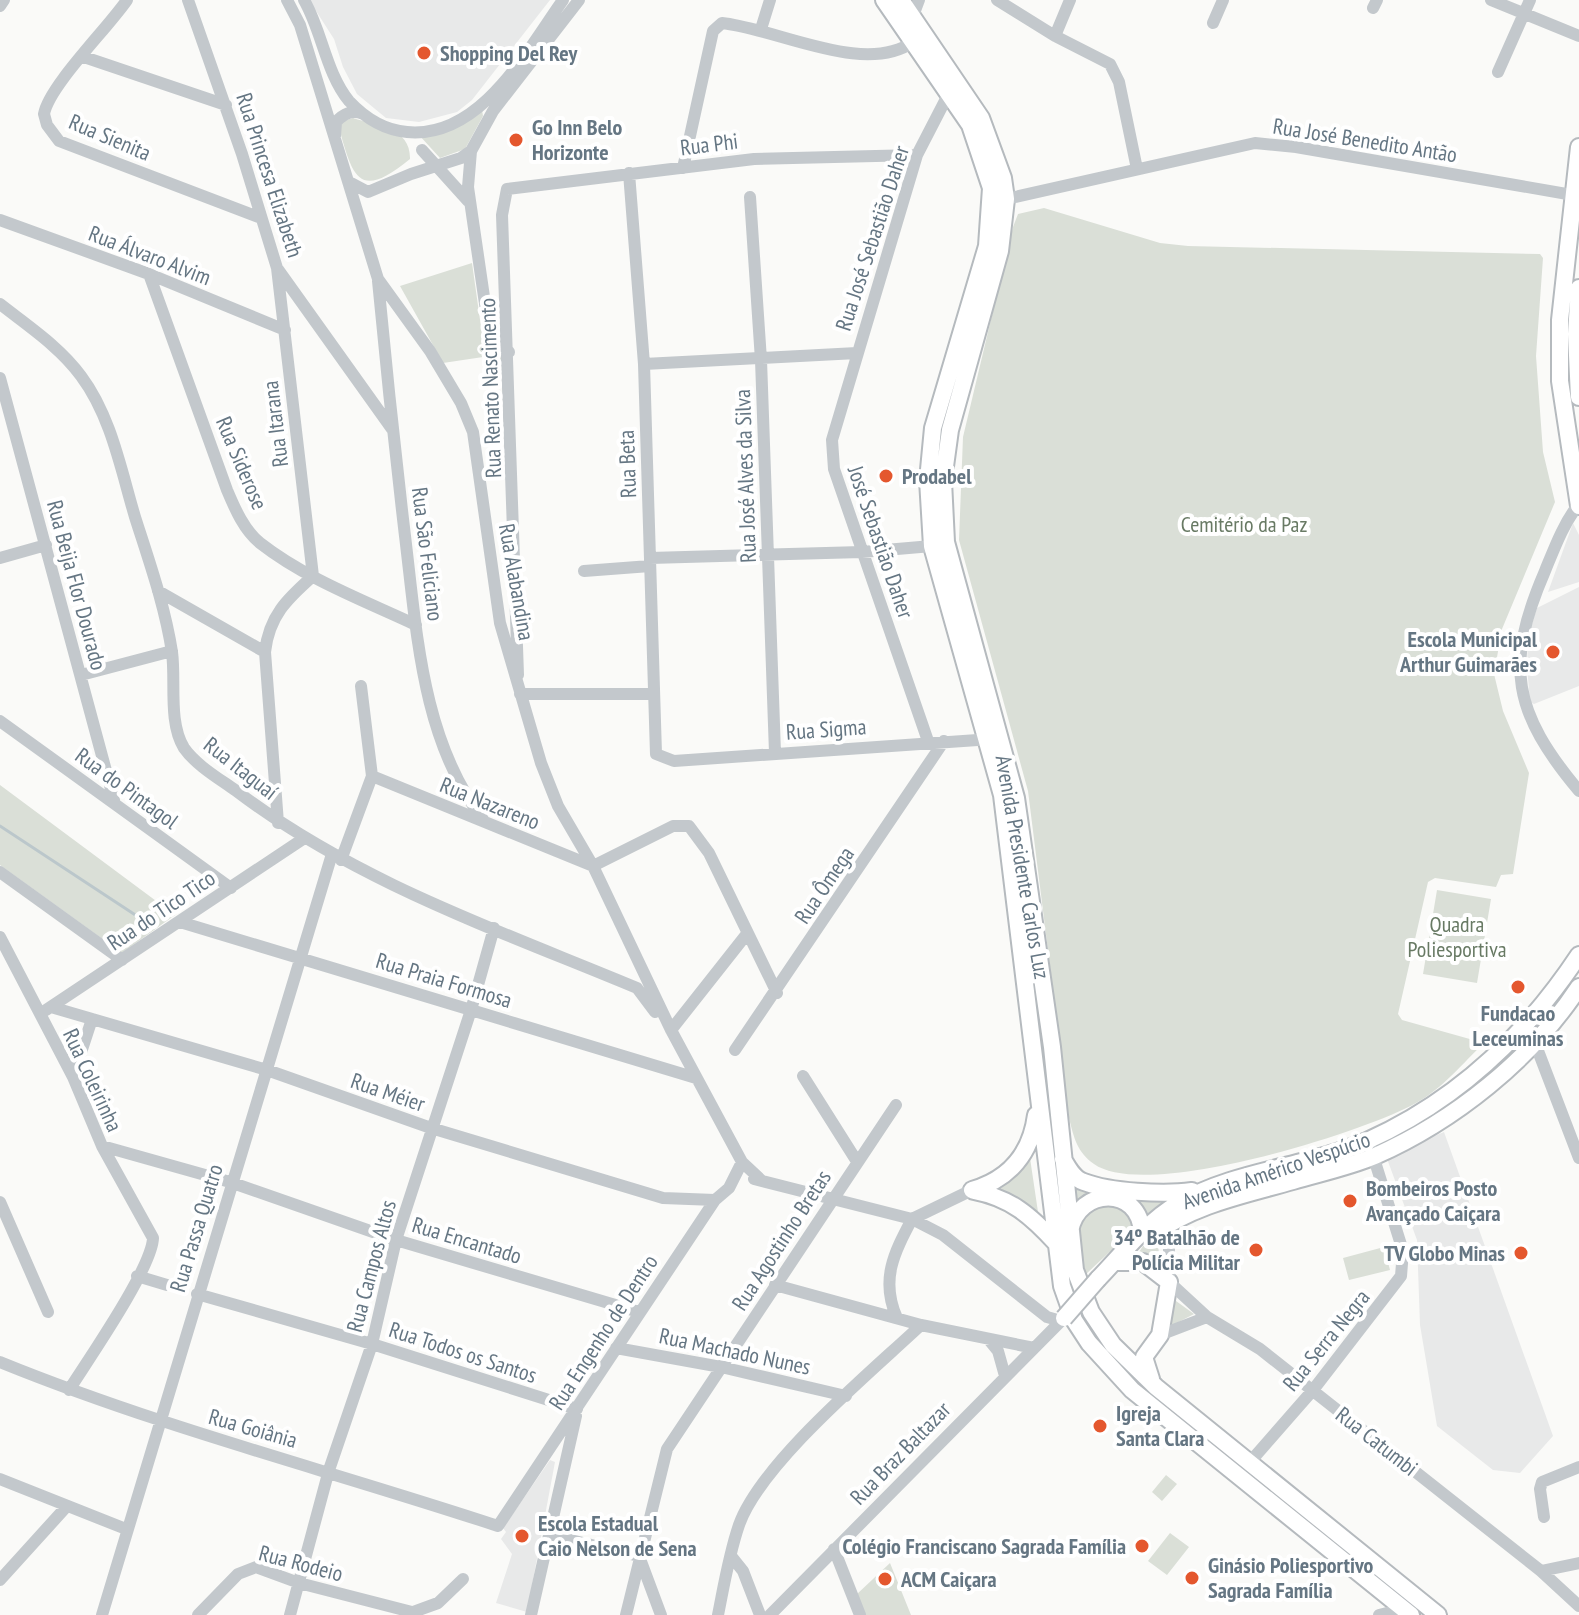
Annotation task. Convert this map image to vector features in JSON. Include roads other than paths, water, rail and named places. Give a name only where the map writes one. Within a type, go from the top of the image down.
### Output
[{"type":"main road","name":"Avenida Presidente Carlos Luz","points":[[884,0],[970,125],[982,152],[991,188],[987,246],[933,428],[928,480],[932,546],[1016,798],[1052,1047],[1063,1159],[1062,1286],[1074,1320],[1107,1366],[1407,1612]]},
{"type":"main road","name":"Avenida Presidente Carlos Luz","points":[[901,0],[916,8],[981,118],[994,147],[1006,199],[1000,251],[950,430],[943,481],[946,542],[994,739],[1039,1093],[1062,1241],[1091,1312],[1113,1345],[1156,1387],[1438,1615]]},
{"type":"main road","points":[[1579,147],[1560,320],[1560,381],[1579,505]]},
{"type":"main road","points":[[1579,288],[1576,334],[1579,397]]},
{"type":"main road","name":"Avenida Américo Vespúcio","points":[[1528,1037],[1579,955]]},
{"type":"main road","name":"Avenida Américo Vespúcio","points":[[1150,1232],[1210,1204],[1433,1125],[1467,1102],[1579,987]]},
{"type":"main road","points":[[972,1190],[1005,1175],[1026,1151],[1039,1093]]},
{"type":"main road","name":"Avenida Américo Vespúcio","points":[[1055,1322],[1179,1202],[1209,1189],[1370,1148]]},
{"type":"main road","points":[[1063,1159],[1069,1170],[1084,1182],[1160,1193],[1209,1189]]},
{"type":"main road","points":[[972,1190],[1010,1201],[1062,1241],[1079,1211],[1100,1198],[1115,1198],[1132,1206],[1150,1232]]},
{"type":"main road","name":"Rua Catumbi","points":[[1116,1262],[1143,1262],[1169,1282]]},
{"type":"main road","points":[[1156,1387],[1145,1368],[1147,1350],[1160,1335],[1169,1282]]},
{"type":"main road","points":[[1113,1345],[1147,1350]]},
{"type":"street","points":[[0,6],[4,0]]},
{"type":"street","name":"Rua Sienita","points":[[127,0],[47,102],[47,125],[59,141],[261,218]]},
{"type":"street","name":"Rua Princesa Elizabeth","points":[[188,0],[226,105],[277,268],[392,430]]},
{"type":"street","name":"Rua Alabandina","points":[[287,0],[300,25],[378,279],[430,351],[461,403],[473,432],[500,623],[541,763],[558,806],[593,866],[696,1078],[742,1162],[761,1180]]},
{"type":"street","points":[[304,0],[341,88],[366,116]]},
{"type":"street","points":[[400,131],[436,131],[473,114],[563,0]]},
{"type":"street","points":[[509,352],[489,331],[467,178],[471,151],[493,111],[579,0]]},
{"type":"street","points":[[761,29],[770,0]]},
{"type":"street","points":[[997,0],[1055,36],[1103,58],[1116,72],[1137,169]]},
{"type":"street","points":[[1055,36],[1070,0]]},
{"type":"street","points":[[1213,23],[1223,0]]},
{"type":"street","points":[[1491,0],[1527,6],[1579,36]]},
{"type":"street","points":[[1498,72],[1527,6]]},
{"type":"street","points":[[683,168],[713,31],[722,23],[761,29],[862,56],[892,53],[913,42]]},
{"type":"street","points":[[84,57],[226,105]]},
{"type":"street","name":"Rua José Sebastião Daher","points":[[857,353],[917,155],[949,93]]},
{"type":"street","points":[[336,141],[334,127],[343,115],[353,112],[400,131],[414,139],[470,204]]},
{"type":"street","name":"Rua José Benedito Antão","points":[[1006,199],[1255,143],[1296,147],[1576,195]]},
{"type":"street","points":[[396,179],[417,160],[422,150]]},
{"type":"street","points":[[351,183],[368,192],[396,179],[461,158],[471,151]]},
{"type":"street","name":"Rua Phi","points":[[507,189],[754,159],[917,155]]},
{"type":"street","name":"Rua Beta","points":[[629,173],[644,364],[656,754]]},
{"type":"street","name":"Rua Renato Nascimento","points":[[507,189],[502,215],[520,658],[518,688]]},
{"type":"street","name":"Rua José Alves da Silva","points":[[750,197],[761,360],[775,753]]},
{"type":"street","name":"Rua Álvaro Alvim","points":[[0,220],[149,274],[285,330]]},
{"type":"street","name":"Rua Itarana","points":[[277,268],[313,576]]},
{"type":"street","name":"Rua Siderose","points":[[149,274],[235,509],[258,542],[313,576],[416,625]]},
{"type":"street","name":"Rua São Feliciano","points":[[378,279],[392,430],[416,625],[428,694],[445,755],[460,790],[484,821]]},
{"type":"street","name":"Rua Itaguaí","points":[[0,304],[60,351],[83,377],[105,419],[158,591],[172,651],[178,730],[185,748],[196,761],[278,823],[388,885],[637,988],[670,1027]]},
{"type":"street","points":[[644,364],[857,353]]},
{"type":"street","name":"José Sebastião Daher","points":[[857,353],[836,422],[831,454],[928,741]]},
{"type":"street","name":"Rua Beija Flor Dourado","points":[[0,378],[115,804]]},
{"type":"street","points":[[1579,505],[1525,617],[1520,660],[1528,715],[1551,757],[1579,791]]},
{"type":"street","points":[[0,558],[46,545]]},
{"type":"street","points":[[584,571],[650,562],[932,546]]},
{"type":"street","points":[[278,823],[265,652],[273,617],[313,576]]},
{"type":"street","points":[[158,591],[265,652]]},
{"type":"street","points":[[81,675],[172,651]]},
{"type":"street","points":[[361,686],[372,776]]},
{"type":"street","points":[[518,688],[654,694]]},
{"type":"street","name":"Rua do Pintagol","points":[[0,721],[231,888]]},
{"type":"street","name":"Rua Sigma","points":[[656,754],[674,761],[928,741],[994,739]]},
{"type":"street","name":"Rua Ômega","points":[[735,1050],[777,993],[944,741]]},
{"type":"street","name":"Rua Nazareno","points":[[372,776],[593,866]]},
{"type":"street","name":"Rua Passa Quatro","points":[[102,1615],[230,1182],[301,958],[336,857],[372,776]]},
{"type":"street","points":[[593,866],[682,824],[689,826],[702,840],[777,993]]},
{"type":"street","name":"Rua do Tico Tico","points":[[45,1011],[303,839]]},
{"type":"street","points":[[0,872],[122,960]]},
{"type":"street","name":"Rua Praia Formosa","points":[[180,922],[696,1078]]},
{"type":"street","name":"Rua Campos Altos","points":[[290,1615],[329,1470],[372,1344],[396,1240],[471,1010],[494,928]]},
{"type":"street","points":[[670,1027],[746,935]]},
{"type":"street","name":"Rua Coleirinha","points":[[0,937],[45,1011],[102,1146],[153,1238],[151,1251],[137,1276]]},
{"type":"street","name":"Rua Méier","points":[[45,1011],[92,1019],[267,1070],[431,1128],[663,1198],[715,1200]]},
{"type":"street","points":[[73,1077],[92,1019]]},
{"type":"street","points":[[1528,1037],[1579,1158]]},
{"type":"street","points":[[803,1076],[856,1160]]},
{"type":"street","name":"Rua Agostinho Bretas","points":[[626,1615],[667,1449],[856,1160],[894,1108]]},
{"type":"street","name":"Rua Encantado","points":[[102,1146],[230,1182],[396,1240],[639,1312]]},
{"type":"street","name":"Rua Serra Negra","points":[[1250,1462],[1313,1390],[1397,1283],[1403,1269],[1403,1251],[1370,1148]]},
{"type":"street","name":"Rua Engenho de Dentro","points":[[498,1526],[715,1200],[735,1179],[742,1162]]},
{"type":"street","points":[[735,1179],[761,1180],[912,1219],[943,1235],[1055,1322]]},
{"type":"street","points":[[897,1318],[888,1291],[890,1268],[912,1219],[972,1190]]},
{"type":"street","points":[[0,1202],[48,1312]]},
{"type":"street","points":[[0,1229],[18,1244]]},
{"type":"street","points":[[1150,1232],[1169,1241],[1169,1282]]},
{"type":"street","points":[[69,1390],[137,1276],[167,1285]]},
{"type":"street","name":"Rua Catumbi","points":[[1169,1282],[1207,1317],[1260,1349],[1313,1390],[1541,1571],[1579,1606]]},
{"type":"street","points":[[775,1285],[921,1325],[1034,1348]]},
{"type":"street","name":"Rua Todos os Santos","points":[[197,1294],[372,1344],[577,1409]]},
{"type":"street","points":[[1160,1335],[1207,1317]]},
{"type":"street","name":"Rua Braz Baltazar","points":[[770,1615],[1034,1348],[1055,1322]]},
{"type":"street","points":[[718,1615],[739,1524],[751,1499],[784,1458],[921,1325]]},
{"type":"street","points":[[989,1340],[998,1351],[1005,1376]]},
{"type":"street","name":"Rua Machado Nunes","points":[[616,1348],[721,1367],[846,1396]]},
{"type":"street","name":"Rua Goiânia","points":[[0,1362],[158,1422],[329,1470],[498,1526]]},
{"type":"street","points":[[531,1615],[577,1409]]},
{"type":"street","points":[[1544,1517],[1542,1482],[1579,1467]]},
{"type":"street","points":[[0,1479],[126,1529]]},
{"type":"street","points":[[0,1580],[67,1506]]},
{"type":"street","points":[[549,1535],[639,1556],[661,1615]]},
{"type":"street","points":[[834,1549],[860,1615]]},
{"type":"street","points":[[731,1556],[743,1571],[760,1615]]},
{"type":"street","points":[[1541,1571],[1579,1563]]},
{"type":"street","name":"Rua Rodeio","points":[[198,1615],[245,1568],[256,1567],[299,1583],[408,1614]]},
{"type":"street","points":[[408,1614],[440,1609],[463,1579]]},
{"type":"street","points":[[1379,1615],[1407,1612]]},
{"type":"waterway","points":[[0,826],[143,920]]},
{"type":"place","name":"Shopping Del Rey","points":[[424,53]]},
{"type":"place","name":"Go Inn Belo Horizonte","points":[[516,140]]},
{"type":"place","name":"Prodabel","points":[[886,476]]},
{"type":"place","name":"Escola Municipal Arthur Guimarães","points":[[1553,652]]},
{"type":"place","name":"Fundacao Leceuminas","points":[[1518,987]]},
{"type":"place","name":"Bombeiros Posto Avançado Caiçara","points":[[1350,1201]]},
{"type":"place","name":"34º Batalhão de Polícia Militar","points":[[1256,1250]]},
{"type":"place","name":"TV Globo Minas","points":[[1521,1253]]},
{"type":"place","name":"Igreja Santa Clara","points":[[1100,1426]]},
{"type":"place","name":"Escola Estadual Caio Nelson de Sena","points":[[522,1536]]},
{"type":"place","name":"Colégio Franciscano Sagrada Família","points":[[1142,1546]]},
{"type":"place","name":"Ginásio Poliesportivo Sagrada Família","points":[[1192,1578]]},
{"type":"place","name":"ACM Caiçara","points":[[885,1579]]},
{"type":"park label","name":"Cemitério da Paz","points":[[1244,524]]},
{"type":"park label","name":"Quadra Poliesportiva","points":[[1457,936]]}]
